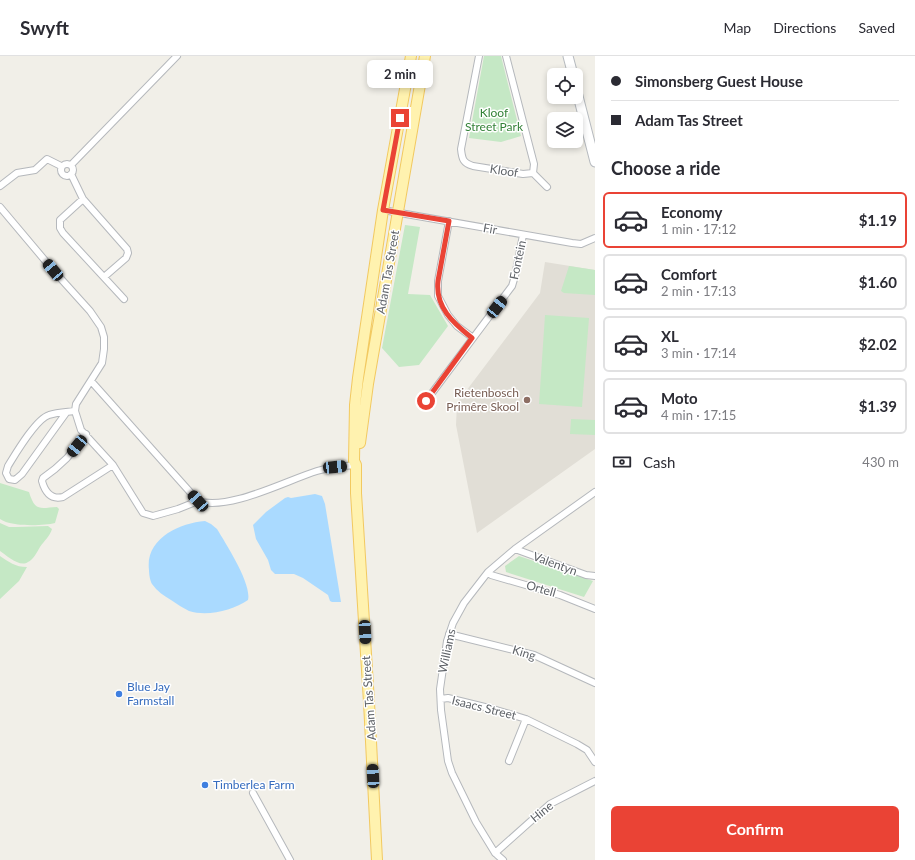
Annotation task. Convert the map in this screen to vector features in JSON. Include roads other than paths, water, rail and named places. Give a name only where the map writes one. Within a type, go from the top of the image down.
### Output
[{"type":"main road","name":"Adam Tas Street","points":[[377,860],[356,493],[356,465],[354,460],[355,405],[383,210],[410,56]]},
{"type":"main road","name":"Adam Tas Street","points":[[356,465],[359,459],[365,406],[425,56]]},
{"type":"street","points":[[71,166],[177,56]]},
{"type":"street","name":"Kloof","points":[[479,56],[462,149],[462,160],[473,166],[523,174],[534,172],[534,164],[506,56]]},
{"type":"street","points":[[568,56],[571,68]]},
{"type":"street","points":[[580,104],[595,162]]},
{"type":"street","points":[[0,186],[17,173],[36,170],[47,159],[62,166],[67,164],[71,166]]},
{"type":"street","points":[[62,166],[60,170],[63,174],[67,176],[71,174]]},
{"type":"street","points":[[71,166],[73,170],[71,174],[83,199],[124,245],[128,254],[126,258],[104,277]]},
{"type":"street","points":[[534,172],[547,187]]},
{"type":"street","points":[[83,199],[60,220],[60,228],[71,243],[124,299]]},
{"type":"street","points":[[0,207],[90,311],[101,327],[104,337],[102,363],[76,404],[75,412],[81,430],[113,465],[143,513],[152,516],[178,509],[198,501],[211,503],[229,502],[318,471],[335,467],[356,465]]},
{"type":"street","name":"Fir","points":[[383,210],[581,244],[595,238]]},
{"type":"street","points":[[449,221],[438,281],[438,296],[448,315],[457,326],[472,338]]},
{"type":"street","name":"Fontein","points":[[426,401],[512,286],[523,234]]},
{"type":"street","points":[[91,381],[198,501]]},
{"type":"street","points":[[66,412],[22,474],[15,480],[8,479],[6,473],[8,466],[37,423],[50,415],[66,412],[75,412]]},
{"type":"street","points":[[86,434],[62,464],[43,478],[42,482],[48,494],[55,498],[63,497],[113,465]]},
{"type":"street","name":"Williams","points":[[503,860],[495,853],[476,822],[452,773],[448,761],[441,698],[441,682],[449,634],[464,603],[488,572],[515,549],[595,492]]},
{"type":"street","name":"Valentyn","points":[[515,549],[586,575],[595,576]]},
{"type":"street","name":"Ortell","points":[[488,572],[491,575],[560,595],[595,609]]},
{"type":"street","name":"King","points":[[449,634],[534,655],[595,683]]},
{"type":"street","name":"Isaacs Street","points":[[441,698],[448,698],[493,709],[526,720],[587,750],[595,762]]},
{"type":"street","name":"Isaacs Street","points":[[509,760],[526,720]]},
{"type":"street","name":"Hine","points":[[495,853],[550,804],[595,781]]},
{"type":"street","points":[[253,793],[290,860]]},
{"type":"water","points":[[315,494],[322,496],[325,504],[341,602],[330,601],[328,595],[303,578],[294,574],[275,574],[271,570],[268,560],[256,539],[253,525],[266,512],[285,498]]},
{"type":"water","points":[[205,521],[217,529],[237,564],[246,584],[248,600],[235,607],[220,612],[196,613],[180,606],[156,589],[151,583],[149,559],[152,550],[158,541],[166,535],[185,525]]},
{"type":"place","name":"Rietenbosch Primêre Skool","points":[[527,400]]},
{"type":"place","name":"Blue Jay Farmstall","points":[[119,694]]},
{"type":"place","name":"Timberlea Farm","points":[[205,785]]},
{"type":"park label","name":"Kloof Street Park","points":[[494,120]]}]
